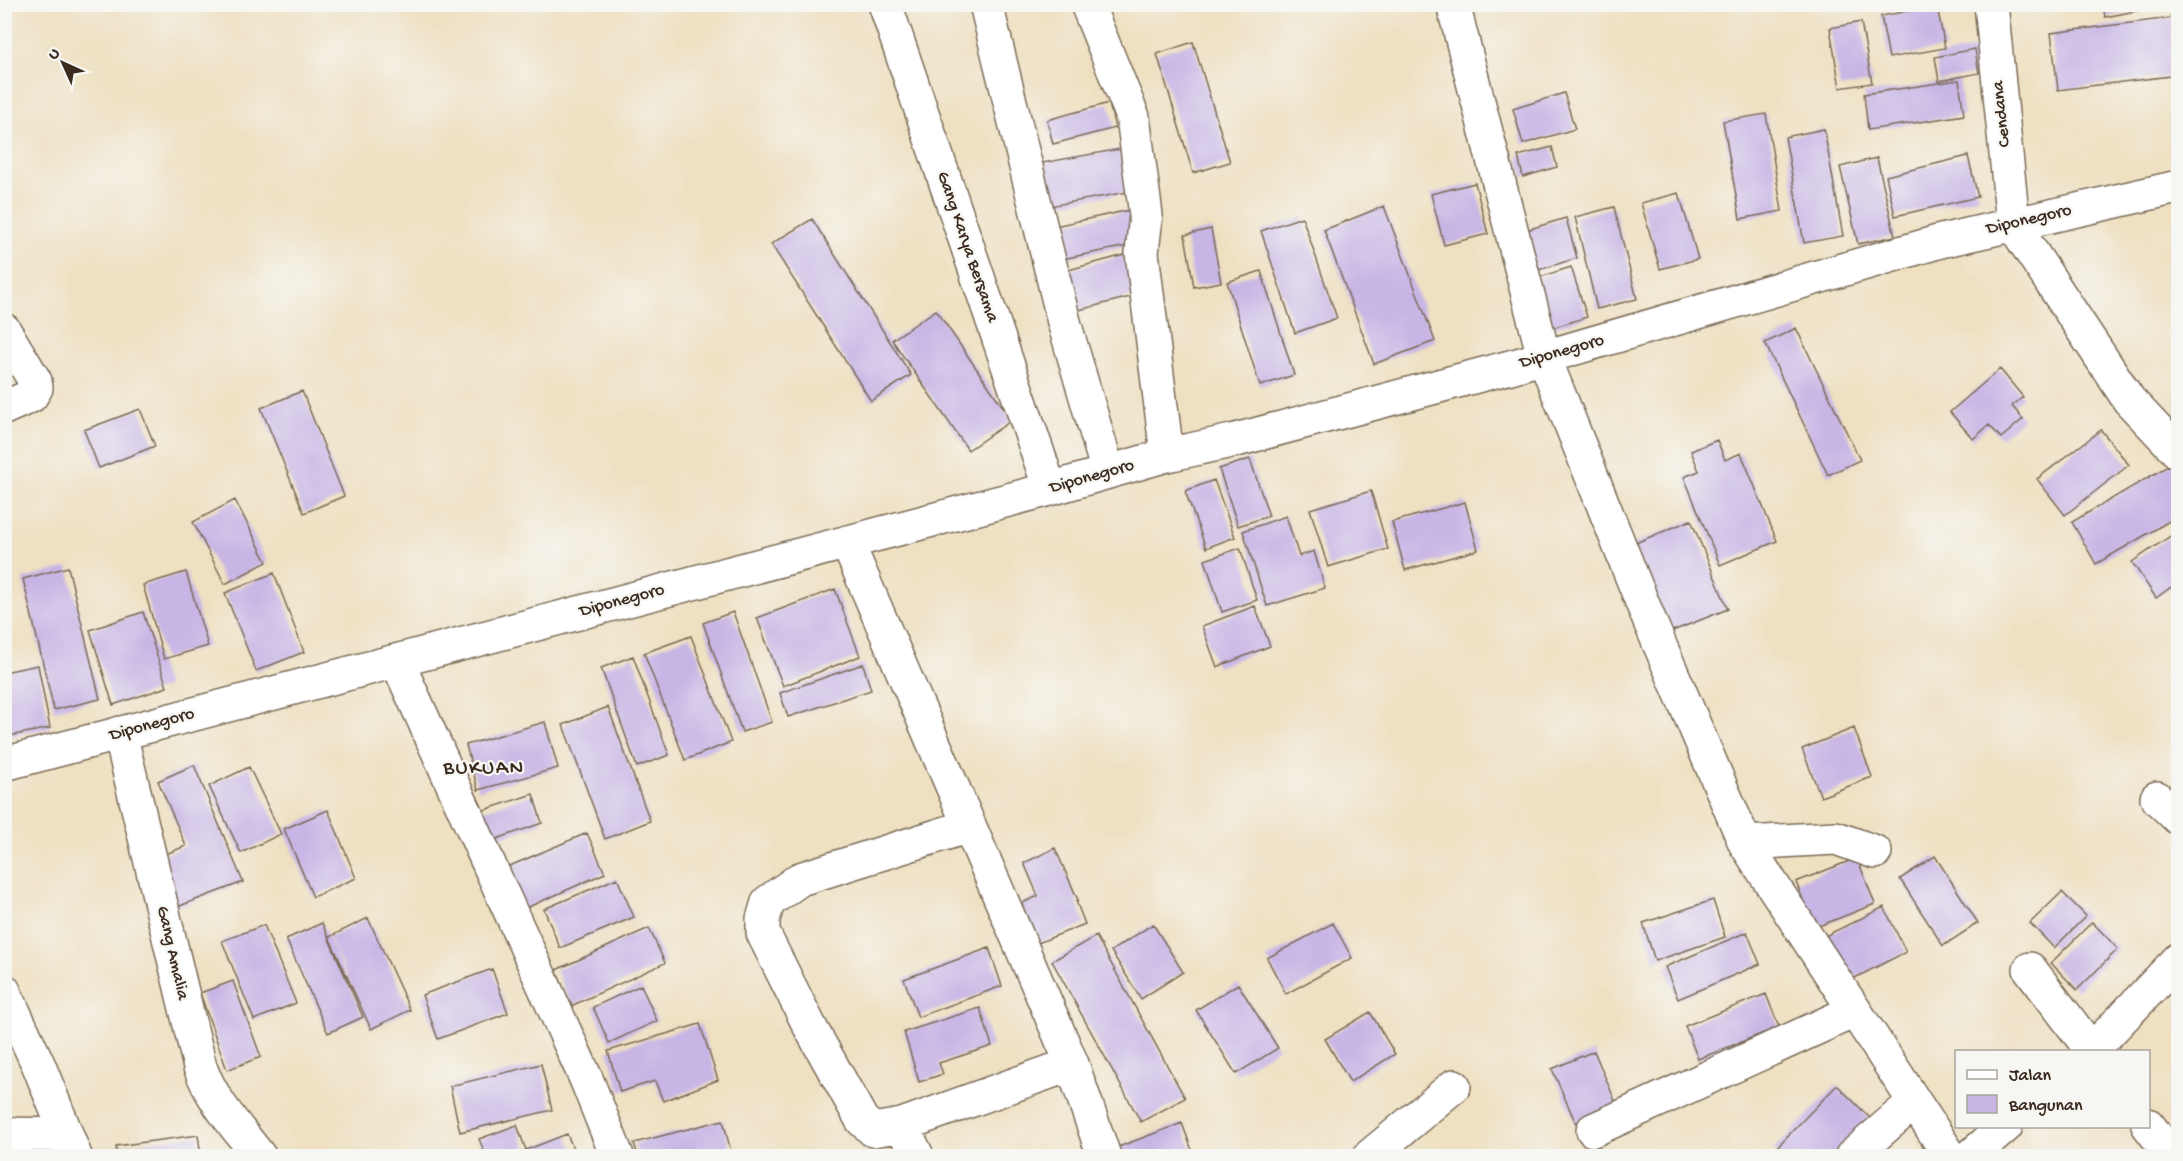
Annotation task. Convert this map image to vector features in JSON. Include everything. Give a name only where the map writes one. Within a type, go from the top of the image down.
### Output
[{"type":"street","name":"Gang Karya Bersama","points":[[885,4],[1050,489]]},
{"type":"street","points":[[986,4],[1064,322],[1108,472]]},
{"type":"street","points":[[1087,4],[1133,117],[1146,215],[1142,253],[1167,455]]},
{"type":"street","points":[[1453,4],[1544,357],[1650,622],[1745,843],[1950,1156]]},
{"type":"street","name":"Cendana","points":[[1991,4],[2013,224]]},
{"type":"street","name":"Diponegoro","points":[[4,764],[1544,357],[1941,241],[2178,187]]},
{"type":"street","points":[[2013,224],[2129,400],[2178,452]]},
{"type":"street","points":[[4,330],[35,381],[36,388],[31,396],[4,408]]},
{"type":"street","points":[[847,542],[1071,1064],[1104,1156]]},
{"type":"street","points":[[397,661],[587,1081],[617,1156]]},
{"type":"street","name":"Gang Amalia","points":[[120,733],[200,1067],[207,1088],[218,1105],[259,1156]]},
{"type":"street","points":[[969,826],[800,879],[768,902],[763,919],[763,933],[809,1026],[862,1120],[873,1130],[902,1125],[1071,1064]]},
{"type":"street","points":[[1745,843],[1836,838],[1875,852]]},
{"type":"street","points":[[2092,1050],[2178,960]]},
{"type":"street","points":[[2030,969],[2090,1050]]},
{"type":"street","points":[[4,991],[39,1066],[71,1146]]},
{"type":"street","points":[[1593,1130],[1854,1011]]},
{"type":"street","points":[[1370,1156],[1454,1086]]},
{"type":"street","points":[[1852,1156],[1914,1102]]},
{"type":"street","points":[[902,1125],[917,1156]]},
{"type":"street","points":[[1971,1156],[2004,1128]]},
{"type":"street","points":[[2150,1128],[2172,1156]]},
{"type":"street","points":[[4,1134],[71,1146]]},
{"type":"building","points":[[2103,4],[2162,4],[2162,6],[2105,17]]},
{"type":"building","points":[[1937,6],[1945,48],[1889,58],[1881,16]]},
{"type":"building","points":[[2178,17],[2178,75],[2058,90],[2051,33]]},
{"type":"building","points":[[1861,22],[1872,83],[1840,88],[1830,28]]},
{"type":"building","points":[[1193,42],[1230,162],[1193,173],[1157,54]]},
{"type":"building","points":[[1975,49],[1979,73],[1939,81],[1935,57]]},
{"type":"building","points":[[1959,80],[1964,115],[1868,130],[1864,94]]},
{"type":"building","points":[[1564,93],[1575,129],[1523,144],[1513,109]]},
{"type":"building","points":[[1109,103],[1115,128],[1053,144],[1047,120]]},
{"type":"building","points":[[1766,114],[1782,211],[1740,219],[1723,121]]},
{"type":"building","points":[[1824,129],[1843,236],[1804,243],[1785,137]]},
{"type":"building","points":[[1552,147],[1557,167],[1523,177],[1518,156]]},
{"type":"building","points":[[1120,149],[1128,192],[1050,206],[1042,163]]},
{"type":"building","points":[[1968,156],[1978,197],[1895,216],[1886,176]]},
{"type":"building","points":[[1877,158],[1895,236],[1858,244],[1840,167]]},
{"type":"building","points":[[1475,183],[1488,234],[1444,245],[1431,194]]},
{"type":"building","points":[[1679,193],[1698,259],[1660,269],[1641,203]]},
{"type":"building","points":[[1384,206],[1435,341],[1374,364],[1324,230]]},
{"type":"building","points":[[1614,207],[1637,299],[1597,309],[1575,217]]},
{"type":"building","points":[[1130,210],[1137,244],[1057,260],[1050,227]]},
{"type":"building","points":[[1302,217],[1337,318],[1295,333],[1261,231]]},
{"type":"building","points":[[1566,218],[1577,258],[1532,272],[1520,232]]},
{"type":"building","points":[[812,219],[911,375],[871,401],[771,244]]},
{"type":"building","points":[[1211,229],[1221,282],[1194,287],[1185,235]]},
{"type":"building","points":[[1132,253],[1142,294],[1067,313],[1057,273]]},
{"type":"building","points":[[1571,267],[1587,317],[1549,329],[1534,279]]},
{"type":"building","points":[[1261,271],[1294,375],[1260,386],[1227,282]]},
{"type":"building","points":[[936,310],[1012,420],[968,450],[892,340]]},
{"type":"building","points":[[1796,328],[1860,460],[1828,475],[1765,343]]},
{"type":"building","points":[[2000,369],[2023,397],[2012,406],[2023,419],[2001,438],[1989,425],[1973,439],[1950,412]]},
{"type":"building","points":[[302,391],[344,496],[304,513],[261,408]]},
{"type":"building","points":[[140,409],[155,446],[99,468],[84,430]]},
{"type":"building","points":[[2101,430],[2129,465],[2065,515],[2037,479]]},
{"type":"building","points":[[1717,440],[1725,460],[1741,453],[1777,541],[1720,565],[1684,477],[1699,471],[1691,451]]},
{"type":"building","points":[[1250,459],[1269,516],[1238,526],[1219,469]]},
{"type":"building","points":[[2178,460],[2178,516],[2096,564],[2072,522]]},
{"type":"building","points":[[1214,480],[1235,537],[1206,548],[1185,491]]},
{"type":"building","points":[[1371,491],[1388,549],[1328,567],[1310,509]]},
{"type":"building","points":[[235,500],[267,562],[225,584],[193,522]]},
{"type":"building","points":[[1465,502],[1478,550],[1405,570],[1392,522]]},
{"type":"building","points":[[1286,516],[1299,556],[1314,551],[1325,588],[1267,606],[1243,531]]},
{"type":"building","points":[[1691,520],[1728,609],[1670,632],[1633,544]]},
{"type":"building","points":[[2178,531],[2178,582],[2156,598],[2132,562]]},
{"type":"building","points":[[1240,548],[1257,600],[1222,612],[1205,560]]},
{"type":"building","points":[[68,567],[100,699],[54,710],[23,579]]},
{"type":"building","points":[[186,572],[208,646],[164,659],[143,585]]},
{"type":"building","points":[[274,573],[304,652],[256,671],[225,593]]},
{"type":"building","points":[[835,589],[860,656],[783,686],[757,618]]},
{"type":"building","points":[[1255,606],[1270,646],[1217,667],[1202,626]]},
{"type":"building","points":[[143,612],[167,687],[113,705],[90,630]]},
{"type":"building","points":[[733,612],[772,722],[742,732],[703,623]]},
{"type":"building","points":[[691,636],[731,742],[685,760],[644,653]]},
{"type":"building","points":[[633,656],[669,755],[637,767],[601,668]]},
{"type":"building","points":[[863,664],[871,690],[788,717],[780,693]]},
{"type":"building","points":[[38,665],[50,728],[4,737],[4,672]]},
{"type":"building","points":[[608,707],[650,821],[605,839],[563,725]]},
{"type":"building","points":[[545,722],[558,768],[478,790],[466,745]]},
{"type":"building","points":[[1854,728],[1872,777],[1821,797],[1802,749]]},
{"type":"building","points":[[194,765],[243,882],[177,907],[158,857],[186,846],[158,781]]},
{"type":"building","points":[[249,767],[281,834],[241,853],[209,786]]},
{"type":"building","points":[[533,794],[542,823],[488,842],[478,812]]},
{"type":"building","points":[[328,810],[356,878],[313,897],[284,829]]},
{"type":"building","points":[[587,833],[605,873],[524,909],[505,868]]},
{"type":"building","points":[[1055,848],[1078,900],[1076,901],[1085,924],[1028,947],[1013,907],[1038,896],[1024,863]]},
{"type":"building","points":[[1935,856],[1978,923],[1943,946],[1900,879]]},
{"type":"building","points":[[1857,858],[1875,904],[1814,928],[1796,882]]},
{"type":"building","points":[[617,878],[634,917],[560,948],[544,909]]},
{"type":"building","points":[[2062,892],[2086,916],[2054,948],[2030,923]]},
{"type":"building","points":[[1713,900],[1725,937],[1655,961],[1643,923]]},
{"type":"building","points":[[1884,907],[1906,952],[1845,983],[1823,937]]},
{"type":"building","points":[[368,918],[410,1010],[371,1029],[329,937]]},
{"type":"building","points":[[2092,922],[2118,949],[2077,990],[2051,963]]},
{"type":"building","points":[[322,923],[363,1017],[328,1033],[286,939]]},
{"type":"building","points":[[1333,923],[1352,958],[1286,994],[1267,958]]},
{"type":"building","points":[[1153,924],[1183,972],[1141,999],[1111,951]]},
{"type":"building","points":[[264,925],[296,1003],[254,1020],[222,941]]},
{"type":"building","points":[[649,928],[665,963],[571,1006],[556,970]]},
{"type":"building","points":[[1747,932],[1760,964],[1678,999],[1665,967]]},
{"type":"building","points":[[1096,936],[1185,1098],[1141,1122],[1052,961]]},
{"type":"building","points":[[989,948],[1002,986],[918,1017],[904,979]]},
{"type":"building","points":[[492,969],[508,1013],[438,1039],[422,995]]},
{"type":"building","points":[[233,981],[261,1057],[227,1070],[200,993]]},
{"type":"building","points":[[1238,984],[1278,1048],[1236,1074],[1196,1010]]},
{"type":"building","points":[[641,985],[657,1021],[609,1043],[593,1007]]},
{"type":"building","points":[[1766,994],[1779,1027],[1698,1059],[1685,1026]]},
{"type":"building","points":[[980,1008],[992,1046],[939,1063],[943,1074],[919,1082],[904,1032]]},
{"type":"building","points":[[1370,1012],[1395,1054],[1350,1082],[1325,1039]]},
{"type":"building","points":[[700,1024],[718,1080],[663,1101],[655,1081],[620,1092],[608,1051]]},
{"type":"building","points":[[1594,1051],[1619,1110],[1578,1128],[1552,1069]]},
{"type":"building","points":[[541,1064],[552,1110],[460,1132],[450,1086]]},
{"type":"building","points":[[1837,1085],[1870,1118],[1833,1156],[1780,1156],[1774,1150]]},
{"type":"building","points":[[723,1120],[732,1156],[638,1156],[634,1143]]},
{"type":"building","points":[[1182,1123],[1194,1156],[1116,1156],[1113,1149]]},
{"type":"building","points":[[517,1125],[526,1150],[567,1134],[576,1156],[486,1156],[479,1139]]},
{"type":"building","points":[[198,1135],[201,1156],[117,1156],[116,1146]]},
{"type":"district","name":"BUKUAN","points":[[484,769]]}]
